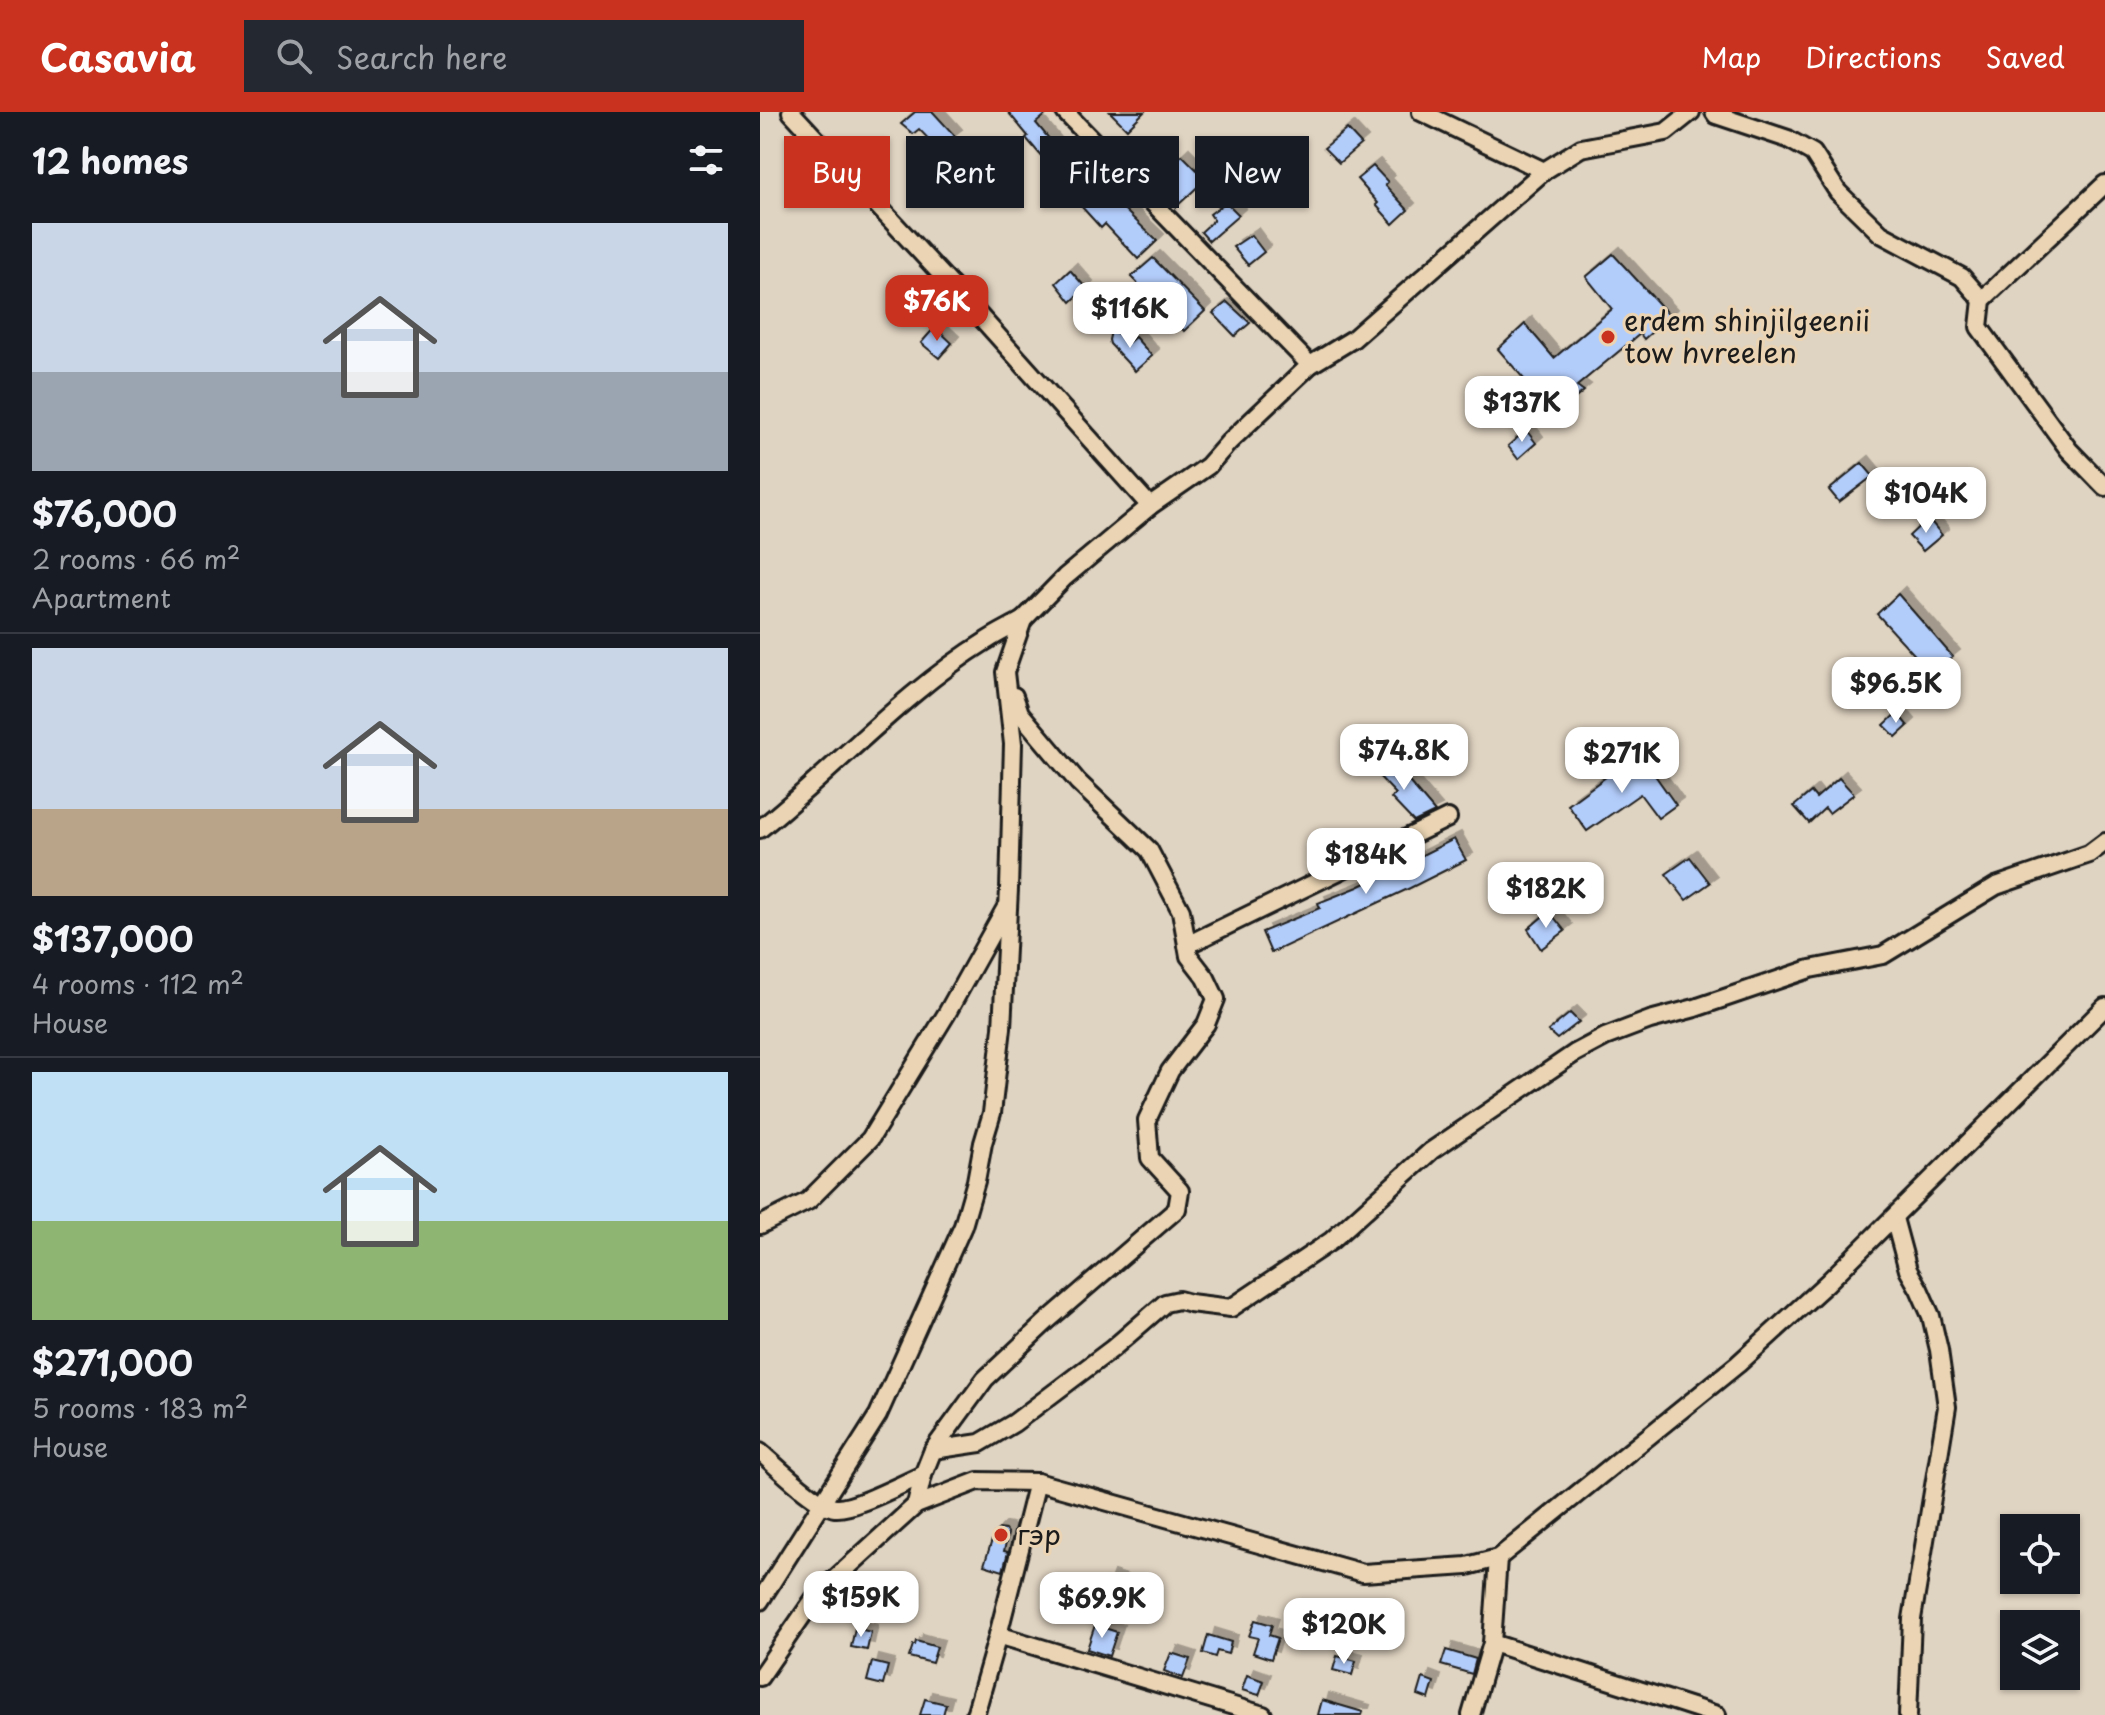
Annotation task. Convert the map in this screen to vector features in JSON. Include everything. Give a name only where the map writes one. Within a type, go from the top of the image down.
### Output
[{"type":"street","points":[[791,112],[1150,506]]},
{"type":"street","points":[[1065,112],[1310,365]]},
{"type":"street","points":[[1421,112],[1544,171]]},
{"type":"street","points":[[760,829],[922,688],[985,641],[1023,620],[1065,577],[1150,506],[1208,466],[1310,365],[1353,339],[1544,171],[1581,148],[1666,132],[1691,112]]},
{"type":"street","points":[[1714,112],[1788,139],[1813,153],[1838,192],[1881,234],[1962,277],[1982,300]]},
{"type":"street","points":[[2105,184],[1982,300],[1979,327],[2069,450],[2105,487]]},
{"type":"street","points":[[760,1601],[878,1415],[963,1226],[976,1181],[992,1113],[1002,1028],[1013,744],[1005,672],[1023,620]]},
{"type":"street","points":[[916,1505],[933,1450],[985,1379],[1177,1209],[1180,1191],[1150,1158],[1147,1120],[1170,1071],[1206,1024],[1216,999],[1206,978],[1189,956],[1181,911],[1149,850],[1078,782],[1020,713],[1005,672]]},
{"type":"street","points":[[1187,945],[1448,818]]},
{"type":"street","points":[[933,1450],[980,1443],[1014,1423],[1112,1349],[1165,1303],[1179,1300],[1231,1308],[1331,1241],[1431,1151],[1595,1042],[1650,1020],[1810,969],[1883,955],[1996,886],[2089,854],[2105,842]]},
{"type":"street","points":[[760,1225],[808,1201],[870,1139],[947,1013],[1008,904]]},
{"type":"street","points":[[760,1677],[816,1596],[916,1505],[978,1481],[1037,1482],[1363,1573],[1467,1566],[1498,1558],[1738,1364],[1894,1218],[2105,1007]]},
{"type":"street","points":[[1894,1218],[1908,1270],[1931,1316],[1947,1407],[1912,1619],[1908,1715]]},
{"type":"street","points":[[760,1452],[822,1504],[836,1509],[855,1505],[923,1475]]},
{"type":"street","points":[[975,1715],[1037,1482]]},
{"type":"street","points":[[1471,1715],[1492,1643],[1498,1558]]},
{"type":"street","points":[[998,1635],[1263,1715]]},
{"type":"street","points":[[1492,1643],[1717,1715]]},
{"type":"building","points":[[915,112],[933,112],[955,136],[926,136],[919,129],[913,134],[901,124]]},
{"type":"building","points":[[1008,112],[1049,112],[1036,123],[1047,136],[1040,136],[1040,154],[1026,138],[1028,136]]},
{"type":"building","points":[[1110,112],[1144,112],[1127,129]]},
{"type":"building","points":[[1347,129],[1361,144],[1339,163],[1324,148]]},
{"type":"building","points":[[1182,155],[1195,168],[1195,189],[1179,204],[1179,158]]},
{"type":"building","points":[[1373,166],[1388,182],[1385,185],[1408,210],[1393,224],[1357,179]]},
{"type":"building","points":[[1083,208],[1123,208],[1157,241],[1138,259],[1105,224],[1101,228]]},
{"type":"building","points":[[1218,208],[1232,208],[1239,215],[1209,241],[1201,232],[1214,220],[1210,214]]},
{"type":"building","points":[[1251,235],[1264,252],[1248,265],[1233,247]]},
{"type":"building","name":"erdem shinjilgeenii tow hvreelen","points":[[1613,254],[1670,316],[1644,339],[1640,334],[1577,386],[1584,391],[1555,415],[1498,349],[1525,324],[1554,358],[1612,309],[1586,277]]},
{"type":"building","points":[[1153,258],[1205,311],[1184,331],[1156,299],[1131,277]]},
{"type":"building","points":[[1070,270],[1086,288],[1071,302],[1056,283]]},
{"type":"building","points":[[1227,302],[1250,323],[1235,336],[1213,313]]},
{"type":"building","points":[[935,327],[952,343],[939,358],[921,343]]},
{"type":"building","points":[[1111,331],[1129,342],[1135,337],[1152,356],[1135,371],[1110,344]]},
{"type":"building","points":[[1526,430],[1536,443],[1518,459],[1508,446]]},
{"type":"building","points":[[1862,463],[1873,476],[1839,502],[1829,490]]},
{"type":"building","points":[[1928,518],[1942,535],[1923,551],[1909,536]]},
{"type":"building","points":[[1898,594],[1953,657],[1932,674],[1877,614]]},
{"type":"building","points":[[1897,713],[1908,726],[1896,737],[1884,725]]},
{"type":"building","points":[[1642,757],[1676,805],[1658,818],[1640,794],[1587,831],[1568,805],[1614,771],[1616,774]]},
{"type":"building","points":[[1390,759],[1435,812],[1414,822],[1391,798],[1396,794],[1375,772]]},
{"type":"building","points":[[1839,778],[1854,794],[1829,813],[1825,808],[1809,823],[1794,806],[1811,792],[1816,798]]},
{"type":"building","points":[[1454,839],[1466,860],[1271,953],[1262,932],[1320,908],[1318,903],[1358,887]]},
{"type":"building","points":[[1690,857],[1710,883],[1686,900],[1666,874]]},
{"type":"building","points":[[1549,911],[1565,931],[1541,949],[1528,929]]},
{"type":"building","points":[[1570,1013],[1579,1022],[1557,1039],[1548,1031]]},
{"type":"building","points":[[999,1529],[1008,1534],[1004,1551],[1008,1552],[1003,1571],[984,1565],[994,1534]]},
{"type":"building","points":[[1107,1578],[1120,1582],[1117,1591],[1127,1594],[1122,1608],[1103,1601],[1106,1592],[1102,1591]]},
{"type":"building","points":[[1255,1620],[1272,1625],[1269,1635],[1278,1638],[1271,1659],[1253,1653],[1258,1638],[1249,1636]]},
{"type":"building","points":[[1095,1625],[1117,1632],[1109,1656],[1087,1649]]},
{"type":"building","points":[[855,1628],[871,1632],[867,1650],[851,1647]]},
{"type":"building","points":[[1208,1635],[1231,1642],[1228,1654],[1217,1651],[1215,1657],[1203,1653]]},
{"type":"building","points":[[916,1641],[937,1647],[932,1663],[909,1657]]},
{"type":"building","points":[[1446,1650],[1476,1659],[1472,1674],[1441,1665]]},
{"type":"building","points":[[1171,1653],[1190,1659],[1183,1678],[1164,1671]]},
{"type":"building","points":[[1337,1656],[1356,1661],[1352,1675],[1333,1670]]},
{"type":"building","points":[[872,1662],[888,1666],[883,1685],[867,1681]]},
{"type":"building","points":[[1247,1675],[1264,1681],[1259,1695],[1242,1690]]},
{"type":"building","points":[[1423,1678],[1434,1682],[1429,1699],[1418,1695]]},
{"type":"building","points":[[925,1699],[946,1704],[943,1715],[920,1715]]},
{"type":"building","points":[[1322,1700],[1363,1712],[1362,1715],[1318,1715]]},
{"type":"place","name":"erdem shinjilgeenii tow hvreelen","points":[[1608,337]]},
{"type":"place","name":"гэр","points":[[1001,1535]]}]
